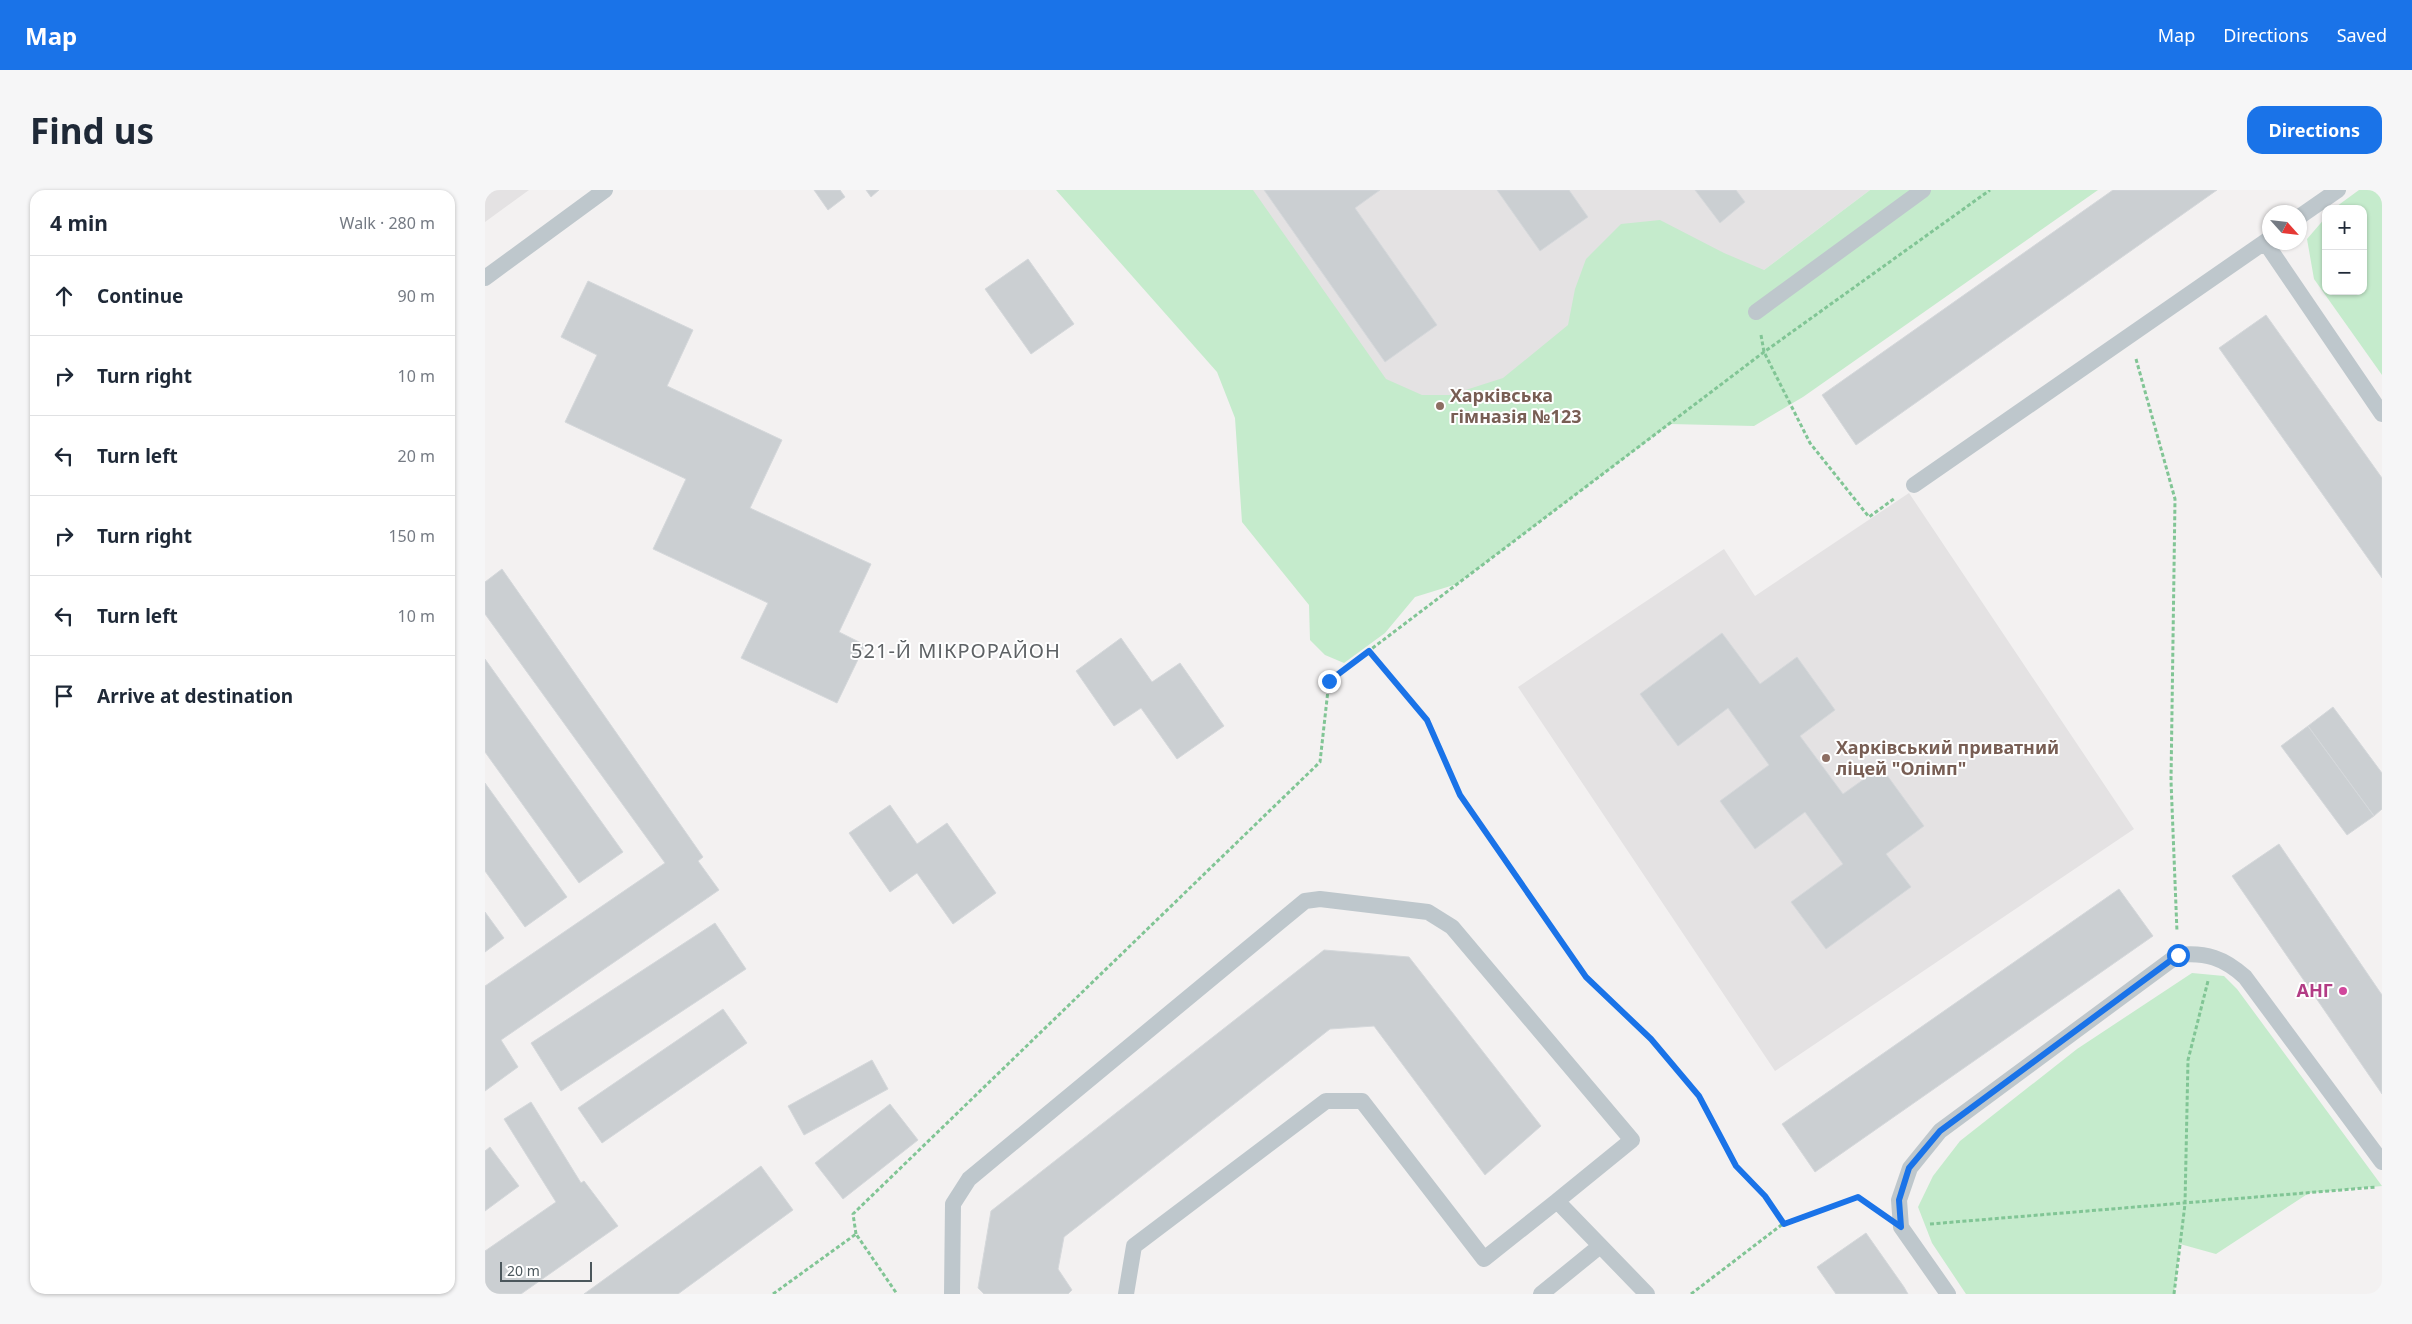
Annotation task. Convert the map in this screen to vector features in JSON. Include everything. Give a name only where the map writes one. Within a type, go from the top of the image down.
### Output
[{"type":"lane","points":[[485,278],[605,190]]},
{"type":"lane","points":[[1756,312],[1923,190]]},
{"type":"lane","points":[[2307,211],[2338,190]]},
{"type":"lane","points":[[1913,485],[2262,243]]},
{"type":"lane","points":[[2274,250],[2382,414]]},
{"type":"lane","points":[[952,1294],[953,1204],[969,1179],[1305,901],[1320,899],[1427,912],[1452,927],[1633,1140],[1484,1259],[1362,1101],[1326,1101],[1134,1246],[1126,1294]]},
{"type":"lane","points":[[1949,1294],[1901,1227],[1899,1200],[1909,1168],[1940,1131],[2178,955],[2197,953],[2215,956],[2231,964],[2245,977],[2382,1162]]},
{"type":"lane","points":[[1557,1201],[1647,1294]]},
{"type":"lane","points":[[1541,1294],[1600,1246]]},
{"type":"path","points":[[897,1294],[856,1234],[853,1214],[1320,762],[1329,681],[1765,352],[1990,190]]},
{"type":"path","points":[[1756,312],[1765,352],[1810,443],[1869,517],[1913,485]]},
{"type":"path","points":[[2129,336],[2175,499],[2171,781],[2178,955]]},
{"type":"path","points":[[1369,651],[1427,720],[1460,795],[1586,977],[1651,1039],[1699,1096],[1736,1166],[1765,1196],[1784,1224]]},
{"type":"path","points":[[2174,1294],[2185,1204],[2188,1060],[2215,956]]},
{"type":"path","points":[[1691,1294],[1784,1224],[1858,1197],[1901,1227],[2382,1186]]},
{"type":"path","points":[[773,1294],[856,1234]]},
{"type":"shaded area","points":[[485,190],[529,190],[485,222]]},
{"type":"shaded area","name":"Харківська гімназія №123","points":[[1130,190],[1870,190],[1402,543]]},
{"type":"shaded area","name":"Харківський приватний ліцей \"Олімп\"","points":[[1909,493],[2134,829],[1775,1071],[1518,687],[1724,549],[1755,596]]},
{"type":"green space","points":[[1056,190],[1253,190],[1386,379],[1422,395],[1450,395],[1503,378],[1568,325],[1575,289],[1586,259],[1621,224],[1660,220],[1724,253],[1764,270],[1870,190],[2098,190],[1803,397],[1754,426],[1670,424],[1457,584],[1415,597],[1385,633],[1344,663],[1325,655],[1310,640],[1309,605],[1242,522],[1235,418],[1217,372]]},
{"type":"green space","points":[[2359,190],[2382,190],[2382,375],[2325,295],[2367,295],[2367,205],[2338,205]]},
{"type":"green space","points":[[2322,222],[2322,290],[2314,279],[2307,239]]},
{"type":"green space","points":[[2192,973],[2224,976],[2237,989],[2382,1186],[2309,1193],[2216,1254],[2180,1244],[2174,1294],[1966,1294],[1932,1243],[1918,1207],[1933,1176],[1960,1141],[2077,1049]]},
{"type":"building","points":[[814,190],[840,190],[845,197],[828,210]]},
{"type":"building","points":[[866,190],[879,190],[871,197]]},
{"type":"building","points":[[1264,190],[1380,190],[1355,208],[1437,325],[1385,362]]},
{"type":"building","points":[[1497,190],[1569,190],[1588,217],[1540,251]]},
{"type":"building","points":[[1695,190],[1736,190],[1745,202],[1720,223]]},
{"type":"building","points":[[2113,190],[2217,190],[1856,445],[1822,395]]},
{"type":"building","points":[[1028,259],[1074,324],[1031,354],[985,289]]},
{"type":"building","points":[[588,281],[693,330],[667,386],[782,440],[750,508],[871,564],[839,632],[865,645],[837,703],[741,658],[768,603],[653,549],[686,479],[565,422],[597,355],[561,337]]},
{"type":"building","points":[[2266,315],[2382,478],[2382,578],[2219,348]]},
{"type":"building","points":[[502,569],[703,857],[698,861],[719,890],[501,1040],[518,1067],[485,1091],[485,986],[665,863],[485,614],[485,582]]},
{"type":"building","points":[[1722,633],[1760,684],[1797,657],[1835,710],[1800,736],[1843,794],[1881,767],[1924,826],[1886,854],[1911,887],[1826,949],[1791,902],[1843,864],[1805,812],[1755,849],[1720,801],[1769,765],[1728,708],[1678,746],[1640,694]]},
{"type":"building","points":[[1121,638],[1152,682],[1180,663],[1224,726],[1177,759],[1141,708],[1114,726],[1076,671]]},
{"type":"building","points":[[485,659],[623,852],[579,883],[485,752]]},
{"type":"building","points":[[2333,707],[2382,773],[2382,809],[2374,816],[2308,726]]},
{"type":"building","points":[[2308,726],[2374,816],[2347,835],[2281,746]]},
{"type":"building","points":[[485,783],[567,897],[525,927],[485,871]]},
{"type":"building","points":[[890,805],[917,844],[947,823],[996,893],[953,924],[917,873],[890,892],[849,833]]},
{"type":"building","points":[[2279,844],[2382,995],[2382,1094],[2232,876]]},
{"type":"building","points":[[2119,889],[2153,936],[1815,1172],[1782,1124]]},
{"type":"building","points":[[485,912],[504,938],[485,952]]},
{"type":"building","points":[[715,923],[746,969],[561,1091],[531,1043]]},
{"type":"building","points":[[1324,950],[1409,957],[1541,1126],[1485,1175],[1374,1026],[1330,1029],[1064,1237],[1058,1269],[1072,1290],[1068,1294],[984,1294],[978,1288],[991,1211]]},
{"type":"building","points":[[723,1009],[747,1043],[602,1143],[578,1108]]},
{"type":"building","points":[[872,1060],[888,1089],[804,1135],[788,1106]]},
{"type":"building","points":[[531,1102],[581,1183],[584,1181],[618,1226],[521,1294],[485,1294],[485,1251],[556,1202],[504,1119]]},
{"type":"building","points":[[890,1104],[918,1140],[843,1199],[815,1163]]},
{"type":"building","points":[[490,1147],[519,1186],[485,1211],[485,1151]]},
{"type":"building","points":[[761,1166],[793,1210],[678,1294],[584,1294]]},
{"type":"building","points":[[1866,1233],[1908,1294],[1836,1294],[1817,1267]]},
{"type":"place","name":"Харківська гімназія №123","points":[[1440,406]]},
{"type":"place","name":"Харківський приватний ліцей \"Олімп\"","points":[[1826,758]]},
{"type":"place","name":"АНГ","points":[[2343,991]]},
{"type":"district","name":"521-Й МІКРОРАЙОН","points":[[956,651]]},
{"type":"route","points":[[1329,681],[1369,651],[1427,720],[1460,795],[1586,977],[1651,1039],[1699,1096],[1736,1166],[1765,1196],[1784,1224],[1858,1197],[1901,1227],[1899,1200],[1909,1168],[1940,1131],[2178,955]]}]
